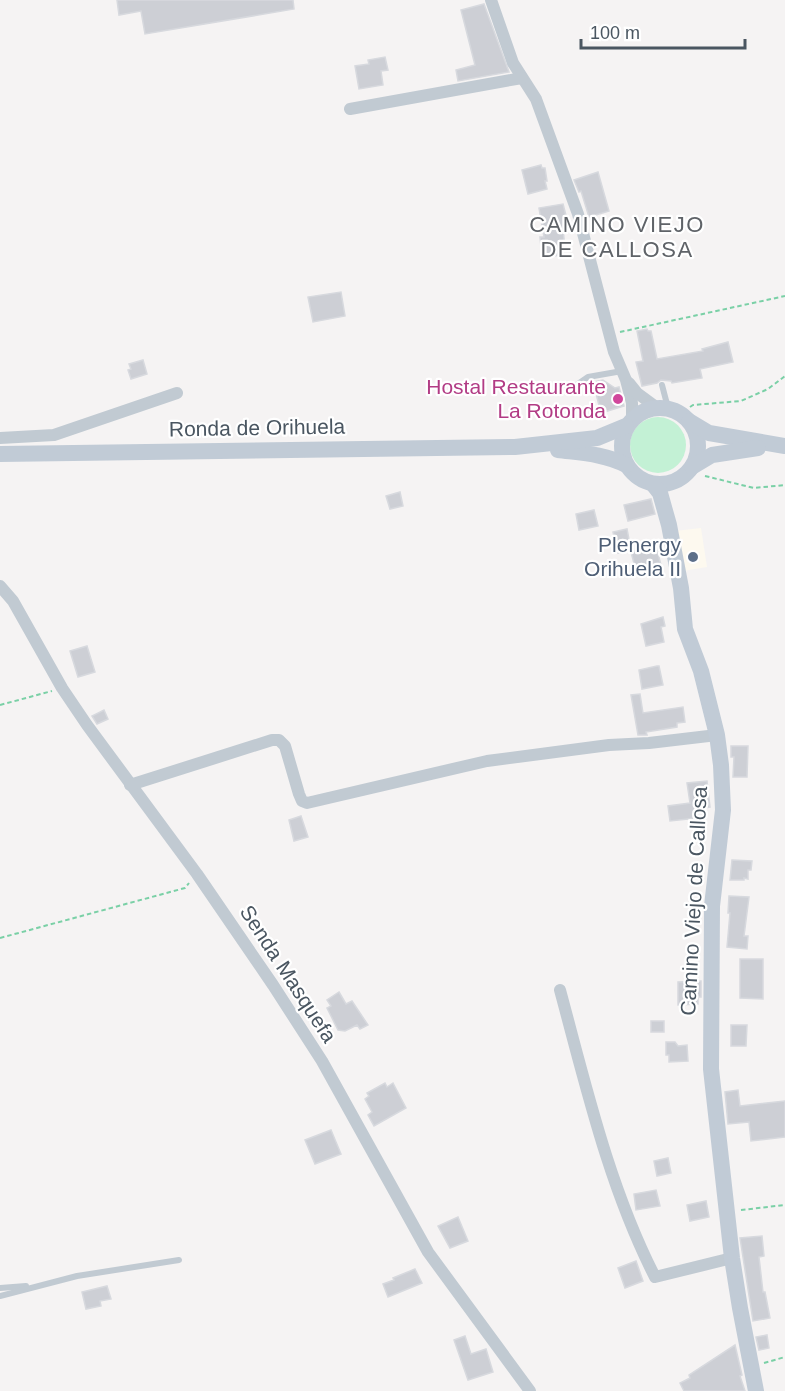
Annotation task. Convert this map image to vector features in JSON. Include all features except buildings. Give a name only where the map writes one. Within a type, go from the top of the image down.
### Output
[{"type":"main road","name":"Ronda de Orihuela","points":[[0,454],[515,447],[597,438],[629,423],[647,409],[673,412]]},
{"type":"main road","points":[[673,412],[709,433],[781,446]]},
{"type":"main road","points":[[669,525],[675,490],[697,456],[698,444],[695,432],[673,412]]},
{"type":"main road","points":[[626,465],[621,446],[629,423]]},
{"type":"main road","points":[[653,484],[666,484],[712,455],[781,446]]},
{"type":"main road","name":"Ronda de Orihuela","points":[[515,447],[594,455],[615,460],[626,465],[634,475],[653,484]]},
{"type":"main road","name":"Camino Viejo de Callosa","points":[[653,484],[660,493],[669,525],[681,588],[685,629],[700,671],[717,735],[723,810],[712,906],[711,1069],[732,1258],[756,1391]]},
{"type":"street","points":[[491,0],[513,63],[536,99],[578,214],[609,334],[632,403],[629,423]]},
{"type":"street","points":[[350,110],[522,78]]},
{"type":"street","points":[[624,376],[638,393],[673,412]]},
{"type":"street","points":[[0,438],[54,435],[177,393]]},
{"type":"street","name":"Senda Masquefa","points":[[0,586],[13,601],[62,688],[130,785],[197,874],[322,1061],[428,1252],[530,1391]]},
{"type":"street","points":[[130,785],[279,740],[285,746],[302,801],[307,803],[488,761],[609,745],[717,735]]},
{"type":"street","points":[[560,990],[598,1129],[637,1241],[655,1277],[732,1258]]},
{"type":"lane","points":[[575,386],[588,377],[624,376]]},
{"type":"lane","points":[[662,385],[673,412]]},
{"type":"lane","points":[[0,1296],[118,1268],[179,1260]]},
{"type":"lane","points":[[0,1287],[40,1286]]},
{"type":"path","points":[[609,334],[785,296]]},
{"type":"path","points":[[673,412],[693,405],[741,401],[768,389],[785,376]]},
{"type":"path","points":[[688,472],[747,487],[785,485]]},
{"type":"path","points":[[0,705],[62,688]]},
{"type":"path","points":[[0,938],[185,888],[197,874]]},
{"type":"path","points":[[727,1212],[785,1205]]},
{"type":"path","points":[[753,1367],[785,1358]]},
{"type":"shaded area","name":"Plenergy Orihuela II","points":[[701,528],[707,567],[683,571],[675,531]]},
{"type":"green space","points":[[653,417],[663,417],[678,425],[684,434],[686,445],[684,456],[678,465],[663,473],[653,473],[642,468],[635,461],[630,450],[630,440],[635,429],[642,422]]},
{"type":"place","name":"Hostal Restaurante La Rotonda","points":[[618,399]]},
{"type":"place","name":"Plenergy Orihuela II","points":[[693,557]]},
{"type":"district","name":"CAMINO VIEJO DE CALLOSA","points":[[617,236]]}]
